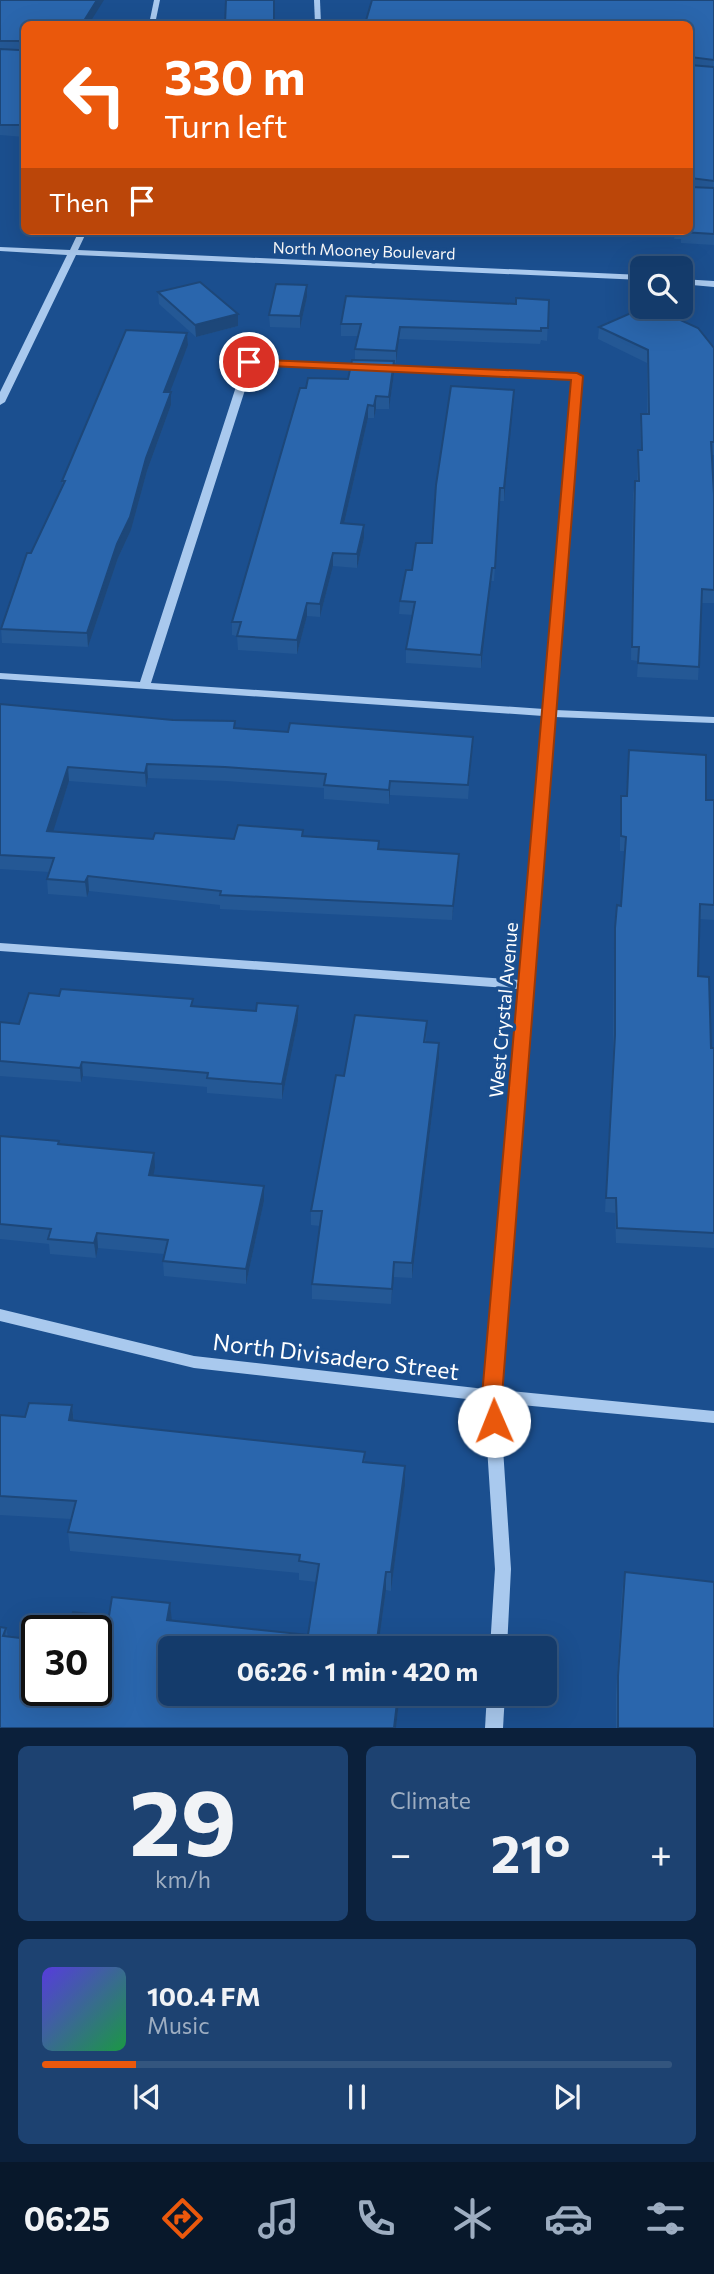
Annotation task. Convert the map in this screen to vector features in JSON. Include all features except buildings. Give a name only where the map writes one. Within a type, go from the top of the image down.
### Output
[{"type":"street","points":[[153,21],[157,0]]},
{"type":"street","points":[[317,0],[318,21]]},
{"type":"street","points":[[0,402],[81,235]]},
{"type":"street","name":"North Mooney Boulevard","points":[[0,249],[630,277]]},
{"type":"street","points":[[693,282],[714,284]]},
{"type":"street","name":"West Crystal Avenue","points":[[144,687],[249,362],[577,376],[492,1396],[503,1569],[500,1636]]},
{"type":"street","points":[[0,676],[549,713],[714,720]]},
{"type":"street","points":[[0,947],[526,985]]},
{"type":"street","name":"North Divisadero Street","points":[[0,1315],[194,1362],[492,1396],[714,1417]]},
{"type":"street","points":[[494,1728],[495,1706]]},
{"type":"route","points":[[249,362],[577,376],[492,1396],[494,1421]]}]
